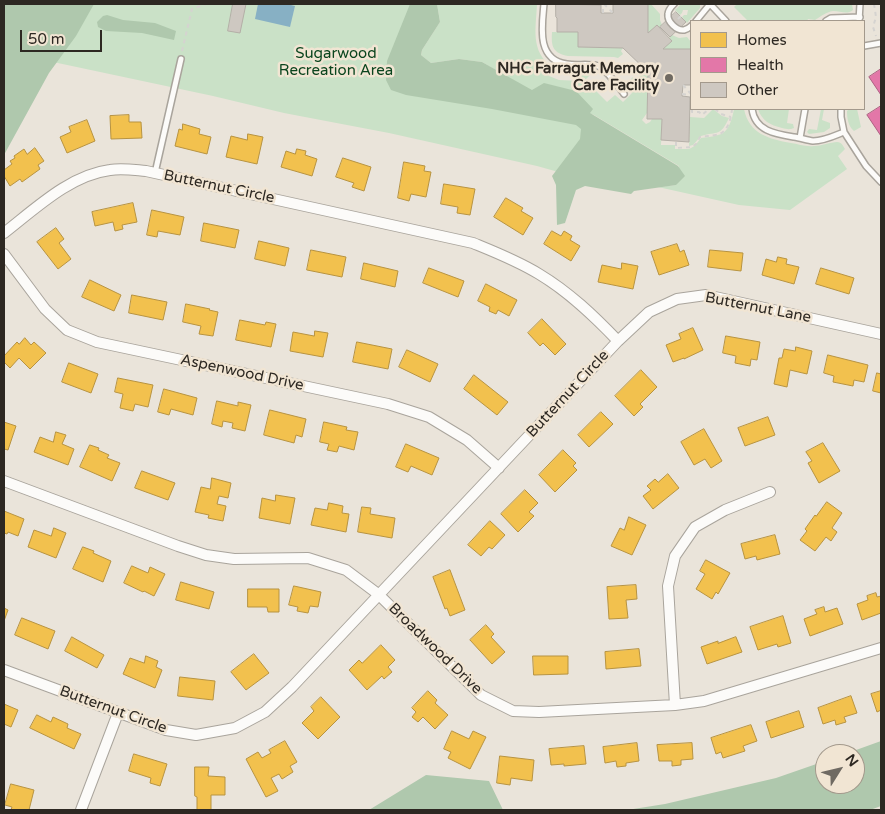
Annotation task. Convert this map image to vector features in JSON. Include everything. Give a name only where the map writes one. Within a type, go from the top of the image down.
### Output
[{"type":"street","name":"Butternut Circle","points":[[4,233],[57,192],[86,176],[111,170],[146,171],[473,243],[508,257],[539,274],[567,293],[593,315],[618,341],[292,687],[265,712],[235,728],[196,734],[166,730],[4,670]]},
{"type":"street","name":"Aspenwood Drive","points":[[4,254],[45,308],[67,330],[97,342],[396,406],[429,417],[467,440],[499,468]]},
{"type":"street","name":"Butternut Lane","points":[[618,341],[649,312],[677,299],[706,296],[881,334]]},
{"type":"street","name":"Broadwood Drive","points":[[4,481],[206,555],[234,559],[308,558],[346,570],[378,594],[481,695],[513,712],[675,705],[704,701],[881,648]]},
{"type":"street","points":[[675,705],[668,586],[675,556],[695,527],[725,510],[770,492]]},
{"type":"street","points":[[81,810],[118,713]]},
{"type":"lane","points":[[544,4],[543,42],[546,52],[554,60],[564,64],[599,67],[604,70],[624,94]]},
{"type":"lane","points":[[674,4],[667,16],[669,20],[680,30],[690,27]]},
{"type":"lane","points":[[697,20],[710,4],[725,20]]},
{"type":"lane","points":[[828,20],[831,18],[859,19],[860,4]]},
{"type":"lane","points":[[865,46],[880,44]]},
{"type":"lane","points":[[155,173],[180,59]]},
{"type":"lane","points":[[752,110],[753,116],[759,126],[776,134],[814,141],[828,139],[844,132]]},
{"type":"lane","points":[[800,138],[806,110]]},
{"type":"lane","points":[[841,110],[844,132],[866,166],[881,182]]},
{"type":"path","points":[[180,59],[192,9],[206,4]]},
{"type":"path","points":[[604,4],[613,13]]},
{"type":"path","points":[[603,13],[604,4]]},
{"type":"path","points":[[874,4],[876,17],[873,27],[880,44]]},
{"type":"path","points":[[683,85],[690,93]]},
{"type":"path","points":[[682,94],[690,94]]},
{"type":"path","points":[[692,110],[692,112],[700,112],[702,116],[708,110]]},
{"type":"path","points":[[716,110],[721,114],[731,117]]},
{"type":"path","points":[[676,142],[676,148],[692,147],[700,138],[723,132],[730,121],[732,110]]},
{"type":"green space","name":"Sugarwood Recreation Area","points":[[4,4],[415,4],[393,80],[586,121],[569,175],[389,133],[284,113],[39,59]]},
{"type":"green space","points":[[4,4],[94,4],[76,36],[49,73],[4,155]]},
{"type":"green space","points":[[410,4],[437,4],[440,22],[422,50],[421,55],[431,63],[459,59],[482,62],[532,90],[544,83],[576,91],[593,109],[590,113],[678,166],[685,176],[676,185],[634,191],[631,194],[585,186],[576,190],[565,223],[557,225],[556,185],[552,176],[580,139],[581,129],[576,125],[406,95],[391,90],[386,80],[387,61]]},
{"type":"green space","points":[[437,4],[537,4],[537,46],[545,61],[552,67],[549,76],[559,80],[581,81],[581,73],[585,71],[590,72],[591,74],[585,80],[607,102],[615,95],[623,102],[632,93],[625,85],[633,77],[636,80],[646,70],[648,72],[647,113],[642,120],[646,124],[652,119],[662,119],[661,145],[675,145],[675,149],[690,148],[701,138],[716,136],[725,132],[734,110],[744,110],[750,124],[755,130],[768,137],[808,146],[835,142],[842,144],[845,149],[838,156],[847,169],[790,210],[739,205],[658,187],[676,185],[679,166],[594,115],[532,91],[482,62],[459,59],[431,63],[421,55],[422,50],[440,22]]},
{"type":"green space","points":[[648,4],[651,4],[660,14],[662,25],[659,28],[657,25],[648,33]]},
{"type":"green space","points":[[681,4],[700,5],[700,8],[687,23],[682,17],[687,15],[688,10],[683,10],[680,15],[675,10]]},
{"type":"green space","points":[[852,4],[853,10],[846,13],[830,12],[815,20],[747,20],[734,7],[736,5]]},
{"type":"green space","points":[[107,15],[123,20],[155,23],[176,31],[174,40],[142,33],[106,31],[98,27],[97,22]]},
{"type":"green space","points":[[552,32],[578,32],[578,47],[623,48],[621,51],[623,54],[618,58],[563,55],[554,49]]},
{"type":"green space","points":[[672,35],[679,38],[687,37],[690,41],[690,49],[663,49],[672,41],[669,38]]},
{"type":"green space","points":[[714,110],[722,116],[729,118],[721,131],[701,136],[693,145],[689,146],[690,117],[704,118]]},
{"type":"green space","points":[[758,110],[789,110],[787,123],[793,124],[794,128],[778,127],[770,124],[762,117]]},
{"type":"green space","points":[[821,110],[824,110],[822,120],[830,123],[830,128],[824,132],[809,134],[807,132],[809,129],[817,130]]},
{"type":"green space","points":[[857,110],[861,127],[854,131],[850,127],[847,111]]},
{"type":"green space","points":[[881,741],[881,806],[870,810],[627,810],[665,804],[776,778],[815,764],[815,794],[865,794],[865,747]]},
{"type":"green space","points":[[426,775],[489,781],[503,810],[369,810]]},
{"type":"water","points":[[258,4],[287,4],[295,6],[290,27],[255,19]]},
{"type":"building: Homes","points":[[129,115],[129,122],[141,122],[142,138],[111,139],[110,116]]},
{"type":"building: Homes","points":[[87,120],[95,141],[67,153],[60,137],[71,132],[69,127]]},
{"type":"building: Homes","points":[[183,124],[200,129],[199,134],[211,137],[207,154],[175,146],[179,129],[182,130]]},
{"type":"building: Homes","points":[[248,134],[263,137],[257,164],[226,157],[231,136],[247,140]]},
{"type":"building: Homes","points":[[35,148],[44,161],[38,165],[40,169],[22,182],[20,179],[10,186],[4,176],[4,170],[12,164],[10,161],[15,158],[14,156],[24,149],[27,154]]},
{"type":"building: Homes","points":[[297,149],[306,151],[305,155],[317,159],[312,176],[281,167],[286,151],[295,154]]},
{"type":"building: Homes","points":[[343,158],[371,167],[364,191],[352,187],[354,183],[336,177]]},
{"type":"building: Homes","points":[[404,162],[425,166],[424,171],[431,172],[426,197],[411,194],[409,201],[398,198]]},
{"type":"building: Homes","points":[[444,184],[475,189],[470,215],[457,213],[458,207],[441,204]]},
{"type":"building: Homes","points":[[506,198],[523,208],[521,211],[533,218],[523,235],[494,217]]},
{"type":"building: Homes","points":[[133,203],[137,222],[122,225],[123,229],[115,231],[113,222],[95,226],[92,212]]},
{"type":"building: Homes","points":[[152,210],[184,217],[180,235],[158,231],[157,237],[147,235]]},
{"type":"building: Homes","points":[[204,223],[239,230],[235,248],[201,241]]},
{"type":"building: Homes","points":[[56,228],[64,239],[59,243],[71,259],[58,269],[37,242]]},
{"type":"building: Homes","points":[[552,231],[561,236],[564,231],[572,236],[570,240],[580,246],[571,261],[544,244]]},
{"type":"building: Homes","points":[[259,241],[289,248],[285,266],[255,259]]},
{"type":"building: Homes","points":[[677,244],[680,252],[684,250],[689,265],[659,275],[651,252]]},
{"type":"building: Homes","points":[[311,250],[346,257],[342,277],[307,270]]},
{"type":"building: Homes","points":[[710,250],[743,253],[741,271],[708,267]]},
{"type":"building: Homes","points":[[778,257],[787,259],[786,264],[799,267],[794,284],[762,275],[766,259],[776,262]]},
{"type":"building: Homes","points":[[364,263],[398,271],[395,287],[361,279]]},
{"type":"building: Homes","points":[[622,263],[638,266],[633,289],[598,282],[602,265],[621,269]]},
{"type":"building: Homes","points":[[429,268],[464,281],[458,297],[423,283]]},
{"type":"building: Homes","points":[[821,268],[854,278],[849,294],[816,284]]},
{"type":"building: Homes","points":[[90,280],[121,295],[114,311],[82,297]]},
{"type":"building: Homes","points":[[486,284],[517,300],[509,316],[498,310],[496,314],[489,311],[490,307],[478,301]]},
{"type":"building: Homes","points":[[132,295],[167,302],[163,320],[129,313]]},
{"type":"building: Homes","points":[[186,304],[218,312],[213,336],[199,334],[201,326],[183,322]]},
{"type":"building: Homes","points":[[542,319],[566,344],[555,355],[543,343],[540,346],[528,333]]},
{"type":"building: Homes","points":[[240,320],[265,325],[266,322],[276,324],[271,347],[236,340]]},
{"type":"building: Homes","points":[[693,328],[703,350],[673,362],[666,345],[681,339],[679,334]]},
{"type":"building: Homes","points":[[315,331],[328,333],[323,357],[290,351],[293,332],[314,336]]},
{"type":"building: Homes","points":[[726,336],[760,342],[757,360],[751,359],[750,366],[735,363],[736,356],[723,353]]},
{"type":"building: Homes","points":[[25,338],[31,345],[34,342],[46,353],[30,369],[19,358],[10,368],[4,362],[4,356],[17,342],[19,344]]},
{"type":"building: Homes","points":[[357,342],[392,349],[388,369],[353,362]]},
{"type":"building: Homes","points":[[796,347],[812,351],[807,374],[790,370],[787,387],[774,384],[779,358],[782,358],[784,349],[795,351]]},
{"type":"building: Homes","points":[[407,350],[438,364],[430,382],[399,367]]},
{"type":"building: Homes","points":[[828,355],[868,365],[864,382],[854,380],[853,386],[833,382],[834,376],[824,373]]},
{"type":"building: Homes","points":[[69,363],[98,374],[91,393],[62,382]]},
{"type":"building: Homes","points":[[641,370],[657,387],[640,404],[643,407],[634,416],[615,396]]},
{"type":"building: Homes","points":[[877,373],[881,374],[881,393],[873,391]]},
{"type":"building: Homes","points":[[474,375],[508,402],[497,415],[464,389]]},
{"type":"building: Homes","points":[[118,378],[153,385],[148,407],[135,404],[133,411],[120,408],[123,394],[115,392]]},
{"type":"building: Homes","points":[[164,389],[197,398],[193,415],[171,409],[169,415],[158,412]]},
{"type":"building: Homes","points":[[217,401],[238,406],[238,402],[251,405],[245,431],[232,428],[233,423],[223,421],[222,427],[212,424]]},
{"type":"building: Homes","points":[[270,410],[306,419],[302,437],[296,435],[294,443],[264,435]]},
{"type":"building: Homes","points":[[601,412],[613,424],[589,447],[578,435]]},
{"type":"building: Homes","points":[[768,417],[775,435],[745,446],[738,428]]},
{"type":"building: Homes","points":[[4,422],[16,426],[8,450],[4,449]]},
{"type":"building: Homes","points":[[324,422],[347,427],[346,430],[358,432],[354,450],[339,446],[337,452],[327,450],[329,444],[320,442]]},
{"type":"building: Homes","points":[[704,429],[722,461],[711,468],[705,459],[694,465],[681,442]]},
{"type":"building: Homes","points":[[56,432],[66,435],[62,444],[74,449],[68,465],[34,452],[40,437],[53,442]]},
{"type":"building: Homes","points":[[823,443],[840,471],[819,483],[808,463],[812,461],[806,452]]},
{"type":"building: Homes","points":[[406,444],[439,458],[432,475],[411,466],[408,472],[396,467]]},
{"type":"building: Homes","points":[[90,445],[99,448],[98,450],[109,455],[107,458],[120,463],[112,481],[80,467]]},
{"type":"building: Homes","points":[[563,450],[576,463],[573,466],[577,470],[555,492],[539,475]]},
{"type":"building: Homes","points":[[142,471],[175,483],[168,500],[135,488]]},
{"type":"building: Homes","points":[[668,474],[679,488],[653,509],[643,496],[651,490],[647,486],[655,479],[658,482]]},
{"type":"building: Homes","points":[[212,478],[231,483],[228,498],[219,496],[217,504],[226,506],[223,521],[208,518],[209,515],[195,512],[201,487],[210,489]]},
{"type":"building: Homes","points":[[525,490],[538,503],[529,512],[534,516],[518,532],[501,514]]},
{"type":"building: Homes","points":[[276,495],[295,498],[290,524],[259,518],[262,498],[275,501]]},
{"type":"building: Homes","points":[[827,502],[842,513],[832,528],[837,532],[831,541],[826,537],[815,551],[800,540],[807,531],[805,529]]},
{"type":"building: Homes","points":[[329,503],[343,506],[342,513],[349,514],[346,532],[311,525],[315,508],[327,510]]},
{"type":"building: Homes","points":[[362,507],[371,508],[370,514],[395,518],[392,538],[358,532]]},
{"type":"building: Homes","points":[[4,511],[24,519],[18,536],[8,532],[7,534],[4,533]]},
{"type":"building: Homes","points":[[629,517],[646,525],[632,555],[611,546],[620,528],[624,530]]},
{"type":"building: Homes","points":[[490,521],[505,535],[492,549],[489,547],[481,556],[468,545]]},
{"type":"building: Homes","points":[[54,528],[66,533],[56,558],[28,547],[34,530],[51,536]]},
{"type":"building: Homes","points":[[775,535],[780,554],[757,560],[756,556],[745,559],[741,544]]},
{"type":"building: Homes","points":[[83,547],[111,561],[103,582],[73,569]]},
{"type":"building: Homes","points":[[706,560],[730,573],[718,594],[716,592],[712,599],[696,589],[705,574],[700,571]]},
{"type":"building: Homes","points":[[132,566],[148,573],[150,567],[165,574],[154,596],[124,583]]},
{"type":"building: Homes","points":[[450,570],[465,610],[450,616],[447,608],[445,609],[433,577]]},
{"type":"building: Homes","points":[[181,582],[214,592],[209,609],[176,600]]},
{"type":"building: Homes","points":[[636,585],[637,599],[626,600],[628,618],[609,619],[607,587]]},
{"type":"building: Homes","points":[[294,586],[321,592],[318,607],[310,606],[308,613],[297,611],[298,607],[289,605]]},
{"type":"building: Homes","points":[[248,589],[279,589],[279,612],[268,612],[267,607],[248,607]]},
{"type":"building: Homes","points":[[876,593],[877,597],[881,596],[881,613],[862,620],[857,604],[868,600],[867,596]]},
{"type":"building: Homes","points":[[824,607],[825,612],[837,608],[843,624],[810,636],[804,619],[817,614],[815,610]]},
{"type":"building: Homes","points":[[4,608],[8,610],[4,621]]},
{"type":"building: Homes","points":[[783,616],[791,643],[778,647],[777,644],[758,650],[750,627]]},
{"type":"building: Homes","points":[[22,618],[55,631],[48,649],[15,635]]},
{"type":"building: Homes","points":[[486,625],[494,634],[491,637],[505,652],[492,664],[470,640]]},
{"type":"building: Homes","points":[[72,637],[104,655],[97,668],[65,651]]},
{"type":"building: Homes","points":[[736,637],[742,652],[707,664],[701,647]]},
{"type":"building: Homes","points":[[381,645],[395,660],[388,667],[392,672],[384,679],[382,676],[367,690],[349,670],[359,660],[362,663]]},
{"type":"building: Homes","points":[[639,649],[641,666],[606,669],[605,652]]},
{"type":"building: Homes","points":[[254,654],[269,673],[246,690],[231,672]]},
{"type":"building: Homes","points":[[146,656],[158,661],[156,667],[162,670],[155,688],[123,674],[130,658],[144,663]]},
{"type":"building: Homes","points":[[533,656],[568,656],[568,674],[534,675]]},
{"type":"building: Homes","points":[[180,677],[215,681],[213,700],[178,696]]},
{"type":"building: Homes","points":[[428,691],[437,700],[435,703],[448,715],[435,729],[423,717],[418,722],[412,717],[416,712],[412,708]]},
{"type":"building: Homes","points":[[881,691],[881,710],[877,712],[871,694]]},
{"type":"building: Homes","points":[[851,696],[857,713],[844,717],[846,722],[836,725],[835,720],[823,724],[818,708]]},
{"type":"building: Homes","points":[[321,697],[340,717],[318,739],[302,723],[314,711],[311,707]]},
{"type":"building: Homes","points":[[4,704],[18,710],[11,727],[4,724]]},
{"type":"building: Homes","points":[[799,711],[804,727],[771,738],[766,722]]},
{"type":"building: Homes","points":[[37,715],[51,722],[53,717],[68,724],[67,728],[81,734],[74,749],[30,728]]},
{"type":"building: Homes","points":[[751,725],[757,741],[743,746],[745,751],[723,758],[721,752],[716,754],[711,738]]},
{"type":"building: Homes","points":[[452,731],[469,739],[473,731],[486,737],[470,769],[448,758],[451,752],[444,749]]},
{"type":"building: Homes","points":[[285,741],[297,762],[290,766],[293,772],[282,779],[279,774],[271,778],[278,791],[266,797],[246,759],[258,752],[262,758],[271,753],[269,750]]},
{"type":"building: Homes","points":[[637,743],[639,761],[617,767],[616,761],[605,763],[603,747]]},
{"type":"building: Homes","points":[[692,743],[693,759],[681,760],[681,765],[672,766],[672,761],[659,761],[657,745]]},
{"type":"building: Homes","points":[[584,746],[586,764],[551,765],[549,749]]},
{"type":"building: Homes","points":[[134,754],[167,764],[160,786],[150,783],[151,778],[129,771]]},
{"type":"building: Homes","points":[[500,756],[534,760],[532,781],[511,778],[510,785],[497,783]]},
{"type":"building: Homes","points":[[195,767],[209,767],[208,776],[225,777],[225,795],[211,795],[211,810],[197,810]]},
{"type":"building: Homes","points":[[11,784],[34,790],[29,810],[11,810],[12,807],[5,805]]},
{"type":"building: Health","points":[[881,69],[881,95],[869,77]]},
{"type":"building: Health","points":[[881,106],[881,136],[867,115]]},
{"type":"building: Other","points":[[233,4],[246,4],[240,33],[228,31]]},
{"type":"building: Other","name":"NHC Farragut Memory Care Facility","points":[[556,4],[601,5],[601,13],[613,13],[613,4],[648,4],[648,33],[657,25],[672,41],[663,49],[690,49],[690,85],[683,85],[682,96],[690,97],[689,142],[661,140],[662,119],[647,119],[648,72],[623,48],[578,47],[578,32],[557,32]]},
{"type":"building: Other","points":[[676,12],[686,22],[670,37],[660,27]]},
{"type":"place","name":"NHC Farragut Memory Care Facility","points":[[669,78]]}]
